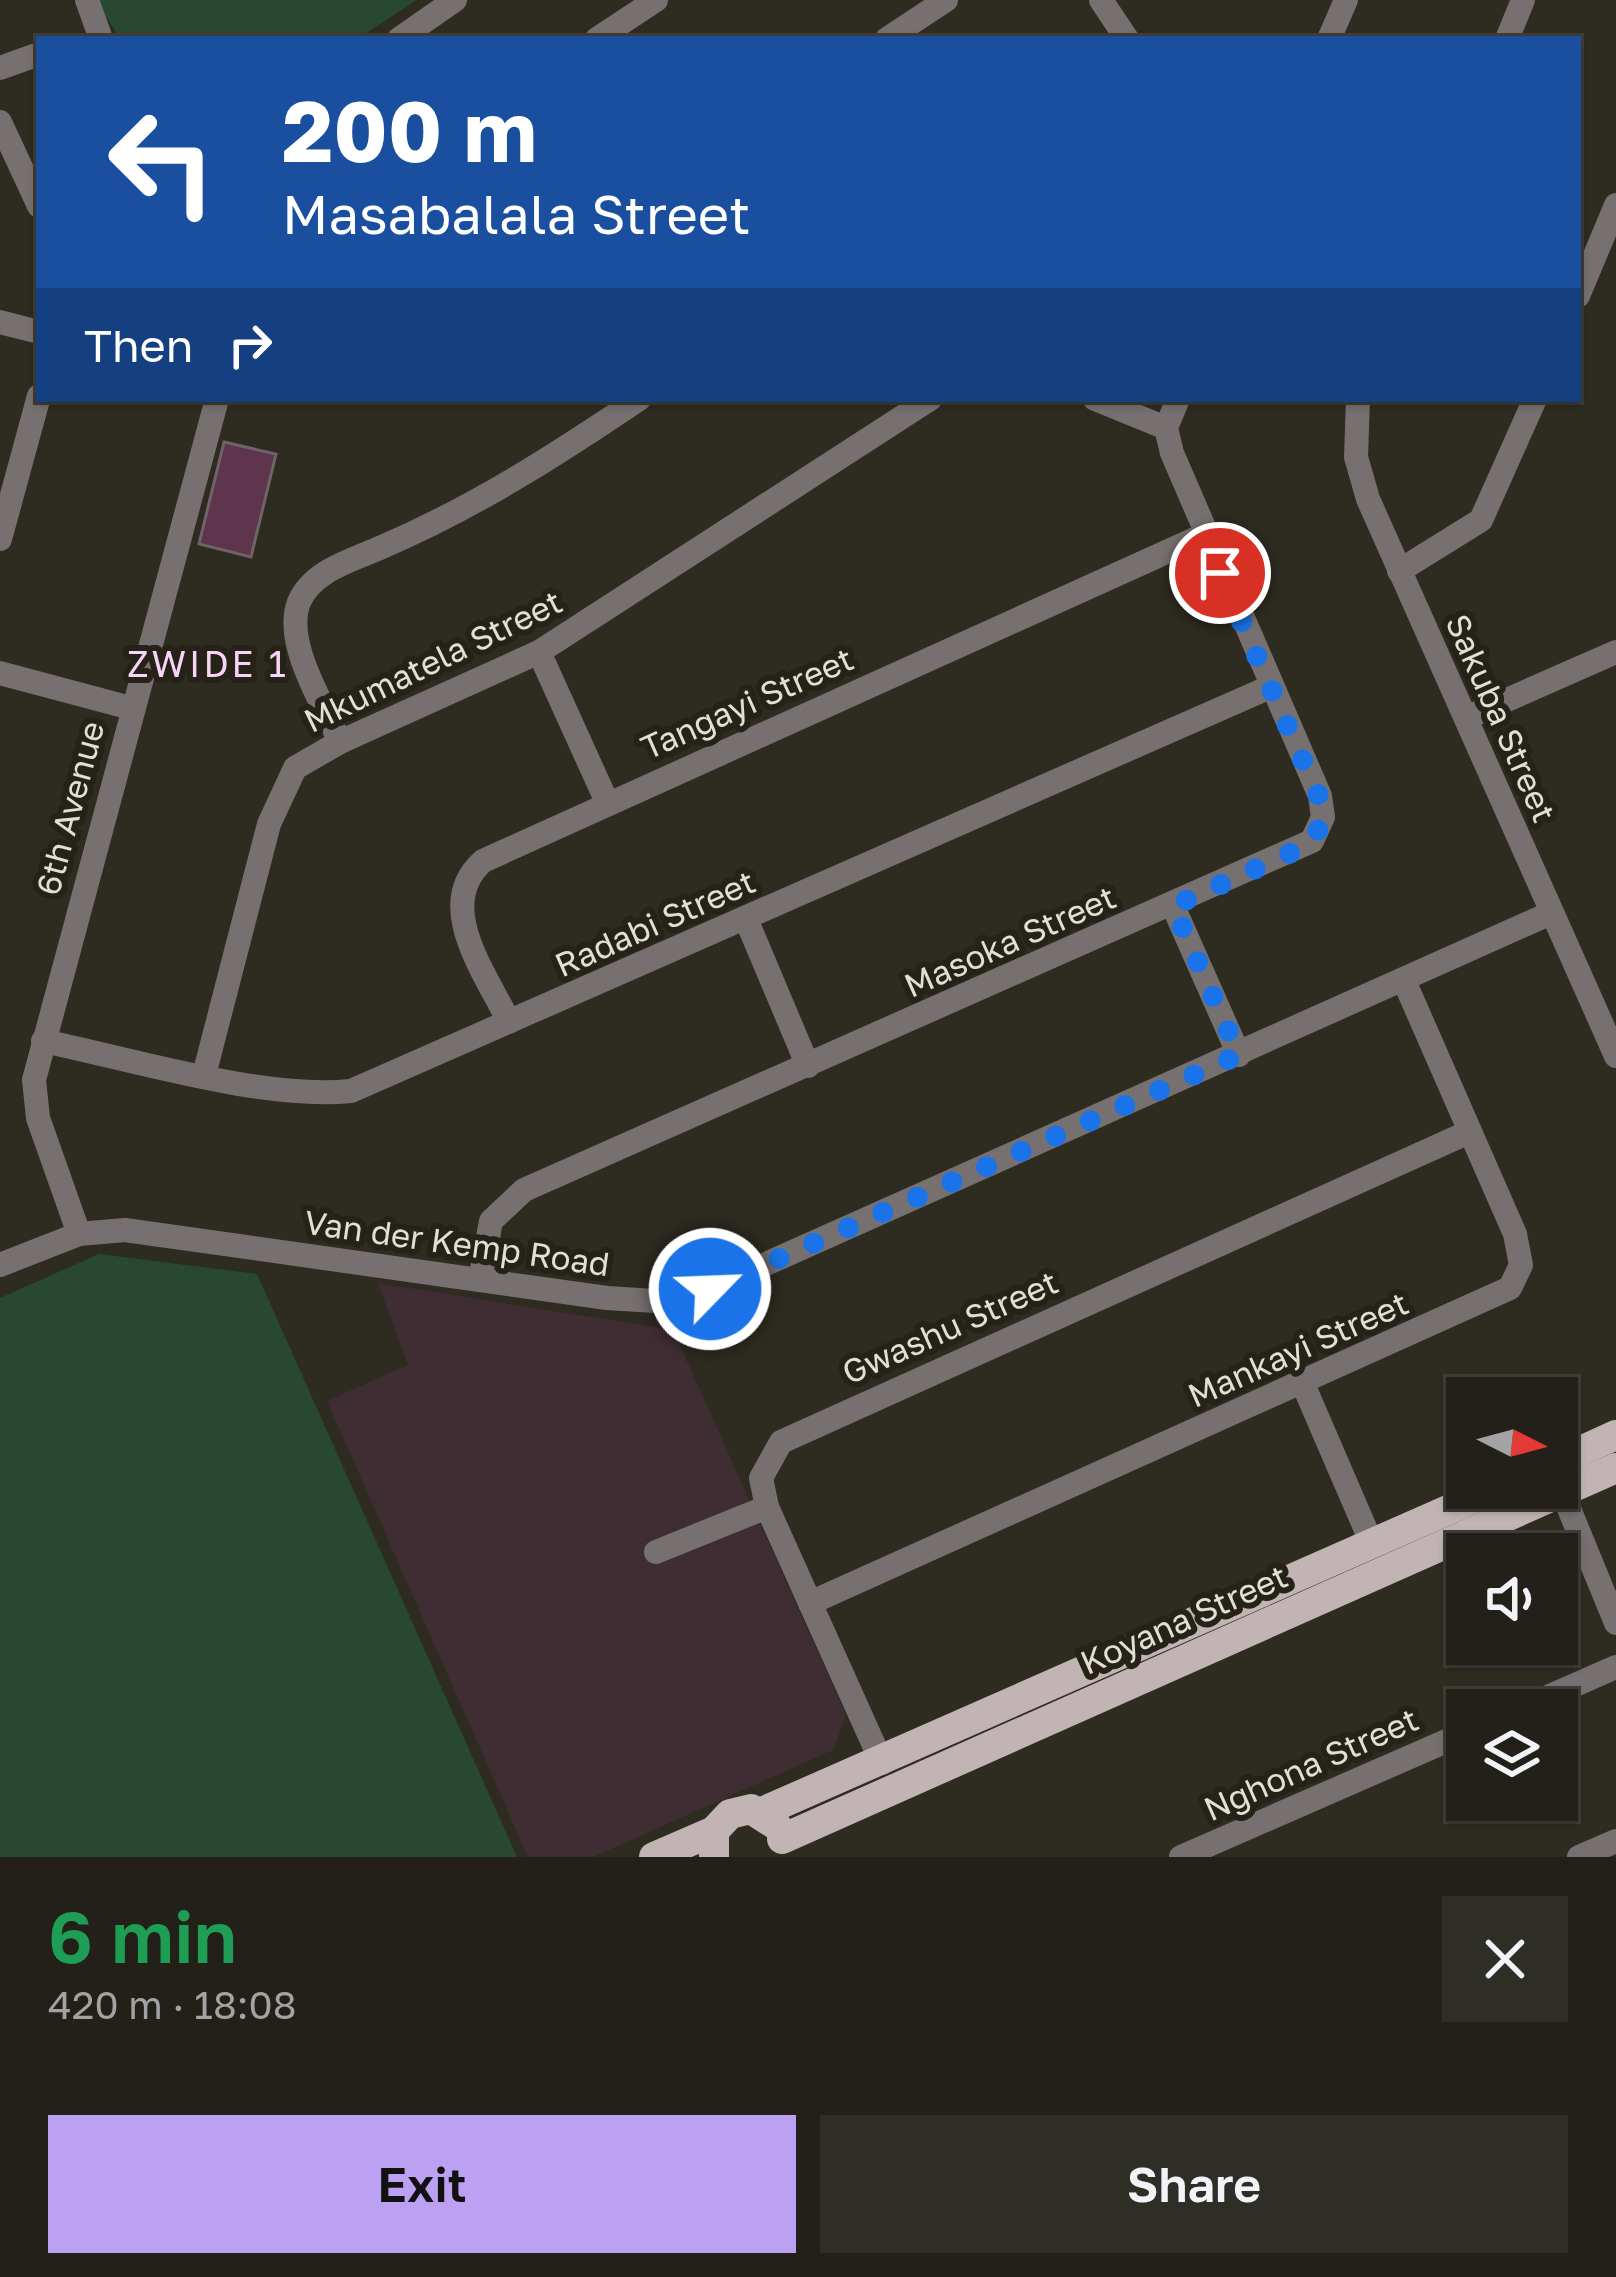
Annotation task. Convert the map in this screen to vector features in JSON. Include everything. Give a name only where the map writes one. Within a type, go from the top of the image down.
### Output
[{"type":"main road","points":[[1578,1453],[1616,1436]]},
{"type":"main road","name":"Koyana Street","points":[[1578,1486],[1616,1468]]},
{"type":"main road","name":"Koyana Street","points":[[654,1857],[714,1844],[730,1814],[762,1813],[1451,1509]]},
{"type":"main road","name":"Koyana Street","points":[[762,1813],[781,1848],[1529,1509]]},
{"type":"street","points":[[87,0],[93,36]]},
{"type":"street","points":[[403,36],[455,0]]},
{"type":"street","points":[[602,36],[656,0]]},
{"type":"street","points":[[892,36],[946,0]]},
{"type":"street","points":[[1101,0],[1125,36]]},
{"type":"street","points":[[1330,36],[1346,0]]},
{"type":"street","points":[[1508,36],[1523,0]]},
{"type":"street","points":[[0,68],[36,55]]},
{"type":"street","points":[[0,122],[10,172],[36,202]]},
{"type":"street","points":[[1581,289],[1616,205]]},
{"type":"street","points":[[0,322],[36,331]]},
{"type":"street","points":[[0,539],[6,497],[37,402]]},
{"type":"street","name":"6th Avenue","points":[[79,1234],[34,1100],[43,1040],[216,402]]},
{"type":"street","points":[[340,742],[296,637],[298,605],[307,589],[334,568],[484,500],[634,402]]},
{"type":"street","name":"Mkumatela Street","points":[[204,1075],[278,797],[295,768],[340,742],[539,652],[925,402]]},
{"type":"street","points":[[1102,402],[1166,428],[1177,402]]},
{"type":"street","name":"Sakuba Street","points":[[1358,402],[1356,458],[1399,571],[1616,1056]]},
{"type":"street","points":[[1399,571],[1481,520],[1534,402]]},
{"type":"street","name":"Masoka Street","points":[[481,1280],[491,1221],[506,1201],[1306,846],[1321,826],[1320,796],[1204,535],[1166,428]]},
{"type":"street","name":"Tangayi Street","points":[[509,1022],[461,918],[463,884],[500,851],[1204,535]]},
{"type":"street","points":[[539,652],[608,802]]},
{"type":"street","points":[[1466,718],[1616,652]]},
{"type":"street","points":[[0,674],[131,708]]},
{"type":"street","name":"Radabi Street","points":[[43,1040],[204,1075],[330,1093],[351,1091],[1270,687]]},
{"type":"street","points":[[1173,906],[1239,1055]]},
{"type":"street","name":"Van der Kemp Road","points":[[0,1264],[79,1234],[138,1232],[633,1300],[678,1298],[710,1289],[1405,983],[1551,913]]},
{"type":"street","points":[[746,919],[808,1066]]},
{"type":"street","name":"Mankayi Street","points":[[810,1604],[1502,1294],[1514,1282],[1520,1264],[1515,1234],[1405,983]]},
{"type":"street","name":"Gwashu Street","points":[[767,1507],[761,1478],[768,1459],[799,1430],[1469,1132]]},
{"type":"street","points":[[1303,1384],[1372,1544]]},
{"type":"street","points":[[656,1552],[767,1507],[881,1762]]},
{"type":"street","points":[[1568,1509],[1616,1623]]},
{"type":"street","points":[[1566,1689],[1616,1667]]},
{"type":"street","name":"Nghona Street","points":[[1181,1857],[1446,1741]]},
{"type":"street","points":[[1579,1857],[1616,1840]]},
{"type":"shaded area","points":[[378,1283],[673,1330],[846,1715],[833,1750],[593,1857],[528,1857],[327,1401],[408,1365]]},
{"type":"green space","points":[[96,0],[417,0],[362,36],[118,36]]},
{"type":"green space","points":[[99,1254],[257,1274],[517,1857],[0,1857],[0,1298]]},
{"type":"building","points":[[224,442],[276,454],[251,557],[199,544]]},
{"type":"district","name":"ZWIDE 1","points":[[208,664]]},
{"type":"route","points":[[710,1289],[1239,1055],[1173,906],[1306,846],[1321,826],[1323,806],[1220,573]]}]
